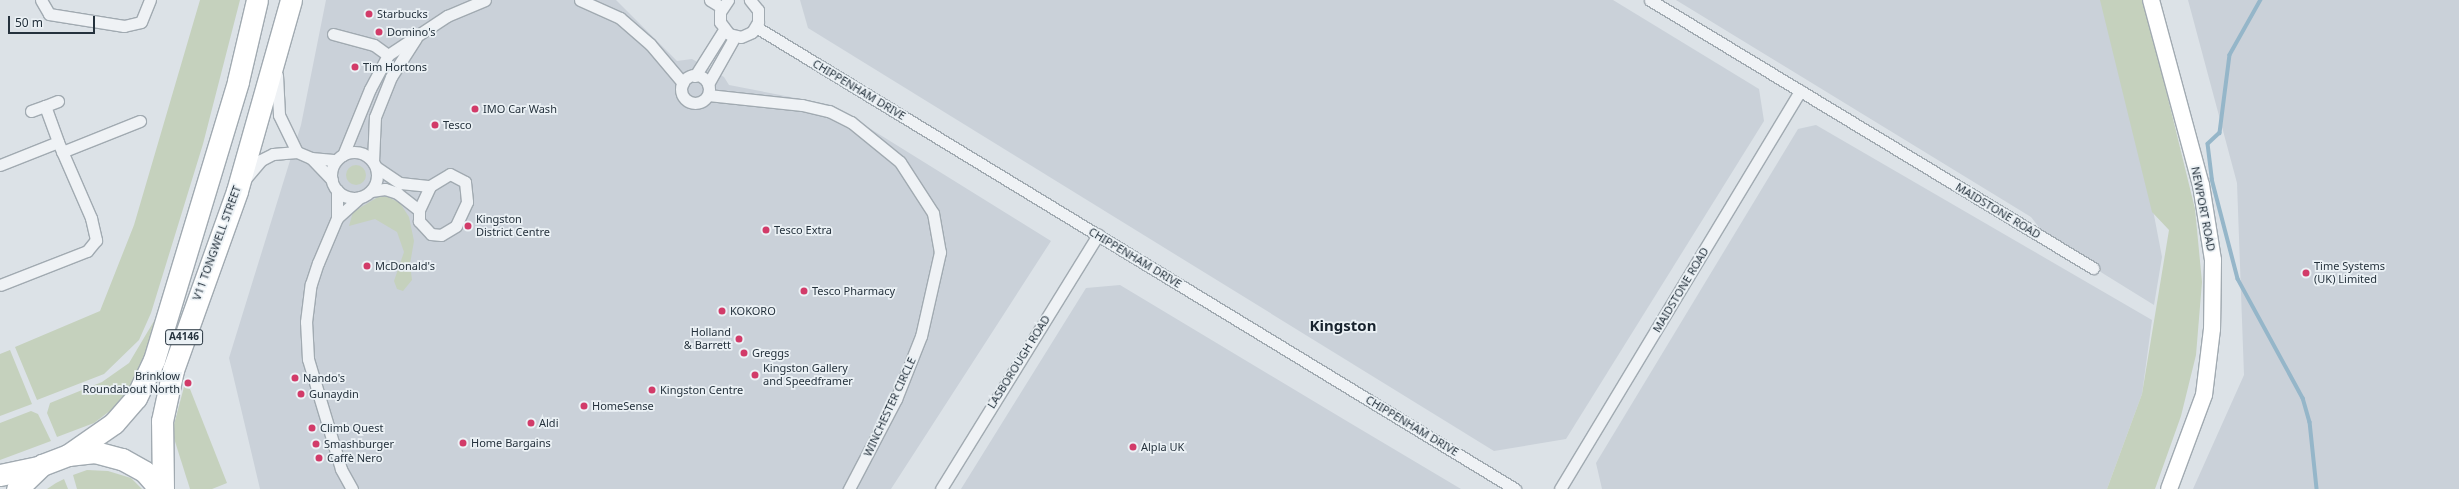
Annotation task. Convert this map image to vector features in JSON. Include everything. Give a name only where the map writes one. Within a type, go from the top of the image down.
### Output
[{"type":"highway","name":"V11 TONGWELL STREET","points":[[68,455],[114,423],[136,398],[154,360],[234,96],[257,0]]},
{"type":"highway","name":"V11 TONGWELL STREET","points":[[162,489],[162,421],[166,398],[192,312],[236,191],[284,33],[291,0]]},
{"type":"highway","points":[[0,475],[41,466],[68,455],[95,452],[122,458],[145,472],[162,489]]},
{"type":"highway","points":[[17,489],[41,466]]},
{"type":"street","points":[[41,0],[49,14],[124,26],[141,22],[150,0]]},
{"type":"street","points":[[332,180],[340,157],[370,89],[388,54],[446,16],[485,0]]},
{"type":"street","points":[[580,0],[620,18],[683,83],[682,94],[688,101],[700,102],[708,95],[708,84],[735,36]]},
{"type":"street","points":[[710,0],[725,4],[720,22],[724,30],[735,36],[747,35],[756,28],[758,10],[750,0]]},
{"type":"street","name":"MAIDSTONE ROAD","points":[[1650,0],[2093,268]]},
{"type":"street","name":"NEWPORT ROAD","points":[[2151,0],[2201,186],[2213,260],[2212,329],[2204,395],[2169,489]]},
{"type":"street","name":"CHIPPENHAM DRIVE","points":[[756,28],[1515,489]]},
{"type":"street","points":[[683,83],[695,76],[724,30]]},
{"type":"street","points":[[284,33],[277,95],[279,115],[298,152]]},
{"type":"street","points":[[334,34],[374,45],[388,54]]},
{"type":"street","points":[[371,191],[377,180],[375,164],[375,117],[391,77],[416,37]]},
{"type":"street","points":[[695,76],[708,84]]},
{"type":"street","name":"MAIDSTONE ROAD","points":[[1560,489],[1800,91]]},
{"type":"street","name":"WINCHESTER CIRCLE","points":[[708,95],[802,105],[829,111],[851,122],[900,162],[933,213],[940,252],[921,336],[896,398],[849,489]]},
{"type":"street","points":[[31,111],[58,101]]},
{"type":"street","points":[[0,285],[93,246],[93,225],[60,147],[45,106]]},
{"type":"street","points":[[0,165],[140,121]]},
{"type":"street","points":[[236,191],[261,160],[273,154],[298,152],[311,158],[332,180],[337,190],[337,218],[310,284],[306,322],[308,359],[341,469],[352,489]]},
{"type":"street","points":[[311,158],[340,157],[356,152],[400,183],[430,186]]},
{"type":"street","points":[[450,174],[465,182],[467,202],[463,215],[448,232],[431,234],[419,221],[419,210],[430,186],[450,174]]},
{"type":"street","points":[[337,218],[360,197],[371,191],[385,189],[396,193],[419,210]]},
{"type":"street","points":[[337,190],[348,197],[360,197]]},
{"type":"street","name":"LASBOROUGH ROAD","points":[[941,489],[1098,235]]},
{"type":"shaded area","points":[[326,0],[616,0],[677,61],[692,59],[724,77],[729,85],[832,105],[1051,241],[891,489],[260,489],[229,358],[301,125]]},
{"type":"shaded area","points":[[800,0],[1613,0],[1759,89],[1764,121],[1566,439],[1494,451],[808,28]]},
{"type":"shaded area","points":[[1676,0],[2113,0],[2162,257],[2154,305],[2049,240],[2031,217]]},
{"type":"shaded area","points":[[2188,0],[2459,0],[2459,489],[2193,489],[2244,375],[2237,183]]},
{"type":"shaded area","points":[[1816,125],[2152,320],[2142,394],[2107,489],[1602,489],[1596,463],[1798,129]]},
{"type":"shaded area","points":[[1120,285],[1461,489],[961,489],[1086,288]]},
{"type":"green space","points":[[200,0],[240,0],[203,144],[151,313],[139,340],[104,374],[37,400],[15,347],[100,311],[134,225]]},
{"type":"green space","points":[[2100,0],[2144,0],[2195,209],[2202,282],[2196,355],[2181,416],[2155,489],[2107,489],[2142,394],[2169,230],[2152,212]]},
{"type":"green space","points":[[356,165],[363,168],[366,175],[363,182],[356,185],[349,182],[346,175],[349,168]]},
{"type":"green space","points":[[378,197],[388,197],[400,203],[409,217],[414,241],[410,264],[412,280],[403,291],[397,289],[394,281],[404,252],[397,232],[375,219],[349,226],[353,212]]},
{"type":"green space","points":[[157,316],[160,317],[133,385],[119,404],[94,423],[57,437],[47,413],[50,403],[102,382],[129,363]]},
{"type":"green space","points":[[10,350],[32,404],[0,416],[0,354]]},
{"type":"green space","points":[[184,387],[190,389],[227,483],[212,489],[190,489],[172,432]]},
{"type":"green space","points":[[31,411],[38,414],[51,441],[0,460],[0,423]]},
{"type":"green space","points":[[87,470],[108,471],[131,478],[142,489],[77,489],[73,475]]},
{"type":"green space","points":[[64,479],[68,489],[47,489],[56,483]]},
{"type":"waterway","points":[[2261,0],[2230,55],[2220,133],[2208,144],[2212,179],[2238,279],[2303,398],[2310,422],[2317,489]]},
{"type":"place","name":"Starbucks","points":[[369,14]]},
{"type":"place","name":"Domino's","points":[[379,32]]},
{"type":"place","name":"Tim Hortons","points":[[355,67]]},
{"type":"place","name":"IMO Car Wash","points":[[475,109]]},
{"type":"place","name":"Tesco","points":[[435,125]]},
{"type":"place","name":"Kingston District Centre","points":[[468,226]]},
{"type":"place","name":"Tesco Extra","points":[[766,230]]},
{"type":"place","name":"McDonald's","points":[[367,266]]},
{"type":"place","name":"Time Systems (UK) Limited","points":[[2306,273]]},
{"type":"place","name":"Tesco Pharmacy","points":[[804,291]]},
{"type":"place","name":"KOKORO","points":[[722,311]]},
{"type":"place","name":"Holland & Barrett","points":[[739,339]]},
{"type":"place","name":"Greggs","points":[[744,353]]},
{"type":"place","name":"Kingston Gallery and Speedframer","points":[[755,375]]},
{"type":"place","name":"Nando's","points":[[295,378]]},
{"type":"place","name":"Brinklow Roundabout North","points":[[188,383]]},
{"type":"place","name":"Kingston Centre","points":[[652,390]]},
{"type":"place","name":"Gunaydin","points":[[301,394]]},
{"type":"place","name":"HomeSense","points":[[584,406]]},
{"type":"place","name":"Aldi","points":[[531,423]]},
{"type":"place","name":"Climb Quest","points":[[312,428]]},
{"type":"place","name":"Home Bargains","points":[[463,443]]},
{"type":"place","name":"Smashburger","points":[[316,444]]},
{"type":"place","name":"Alpla UK","points":[[1133,447]]},
{"type":"place","name":"Caffè Nero","points":[[319,458]]},
{"type":"district","name":"Kingston","points":[[1343,326]]}]
